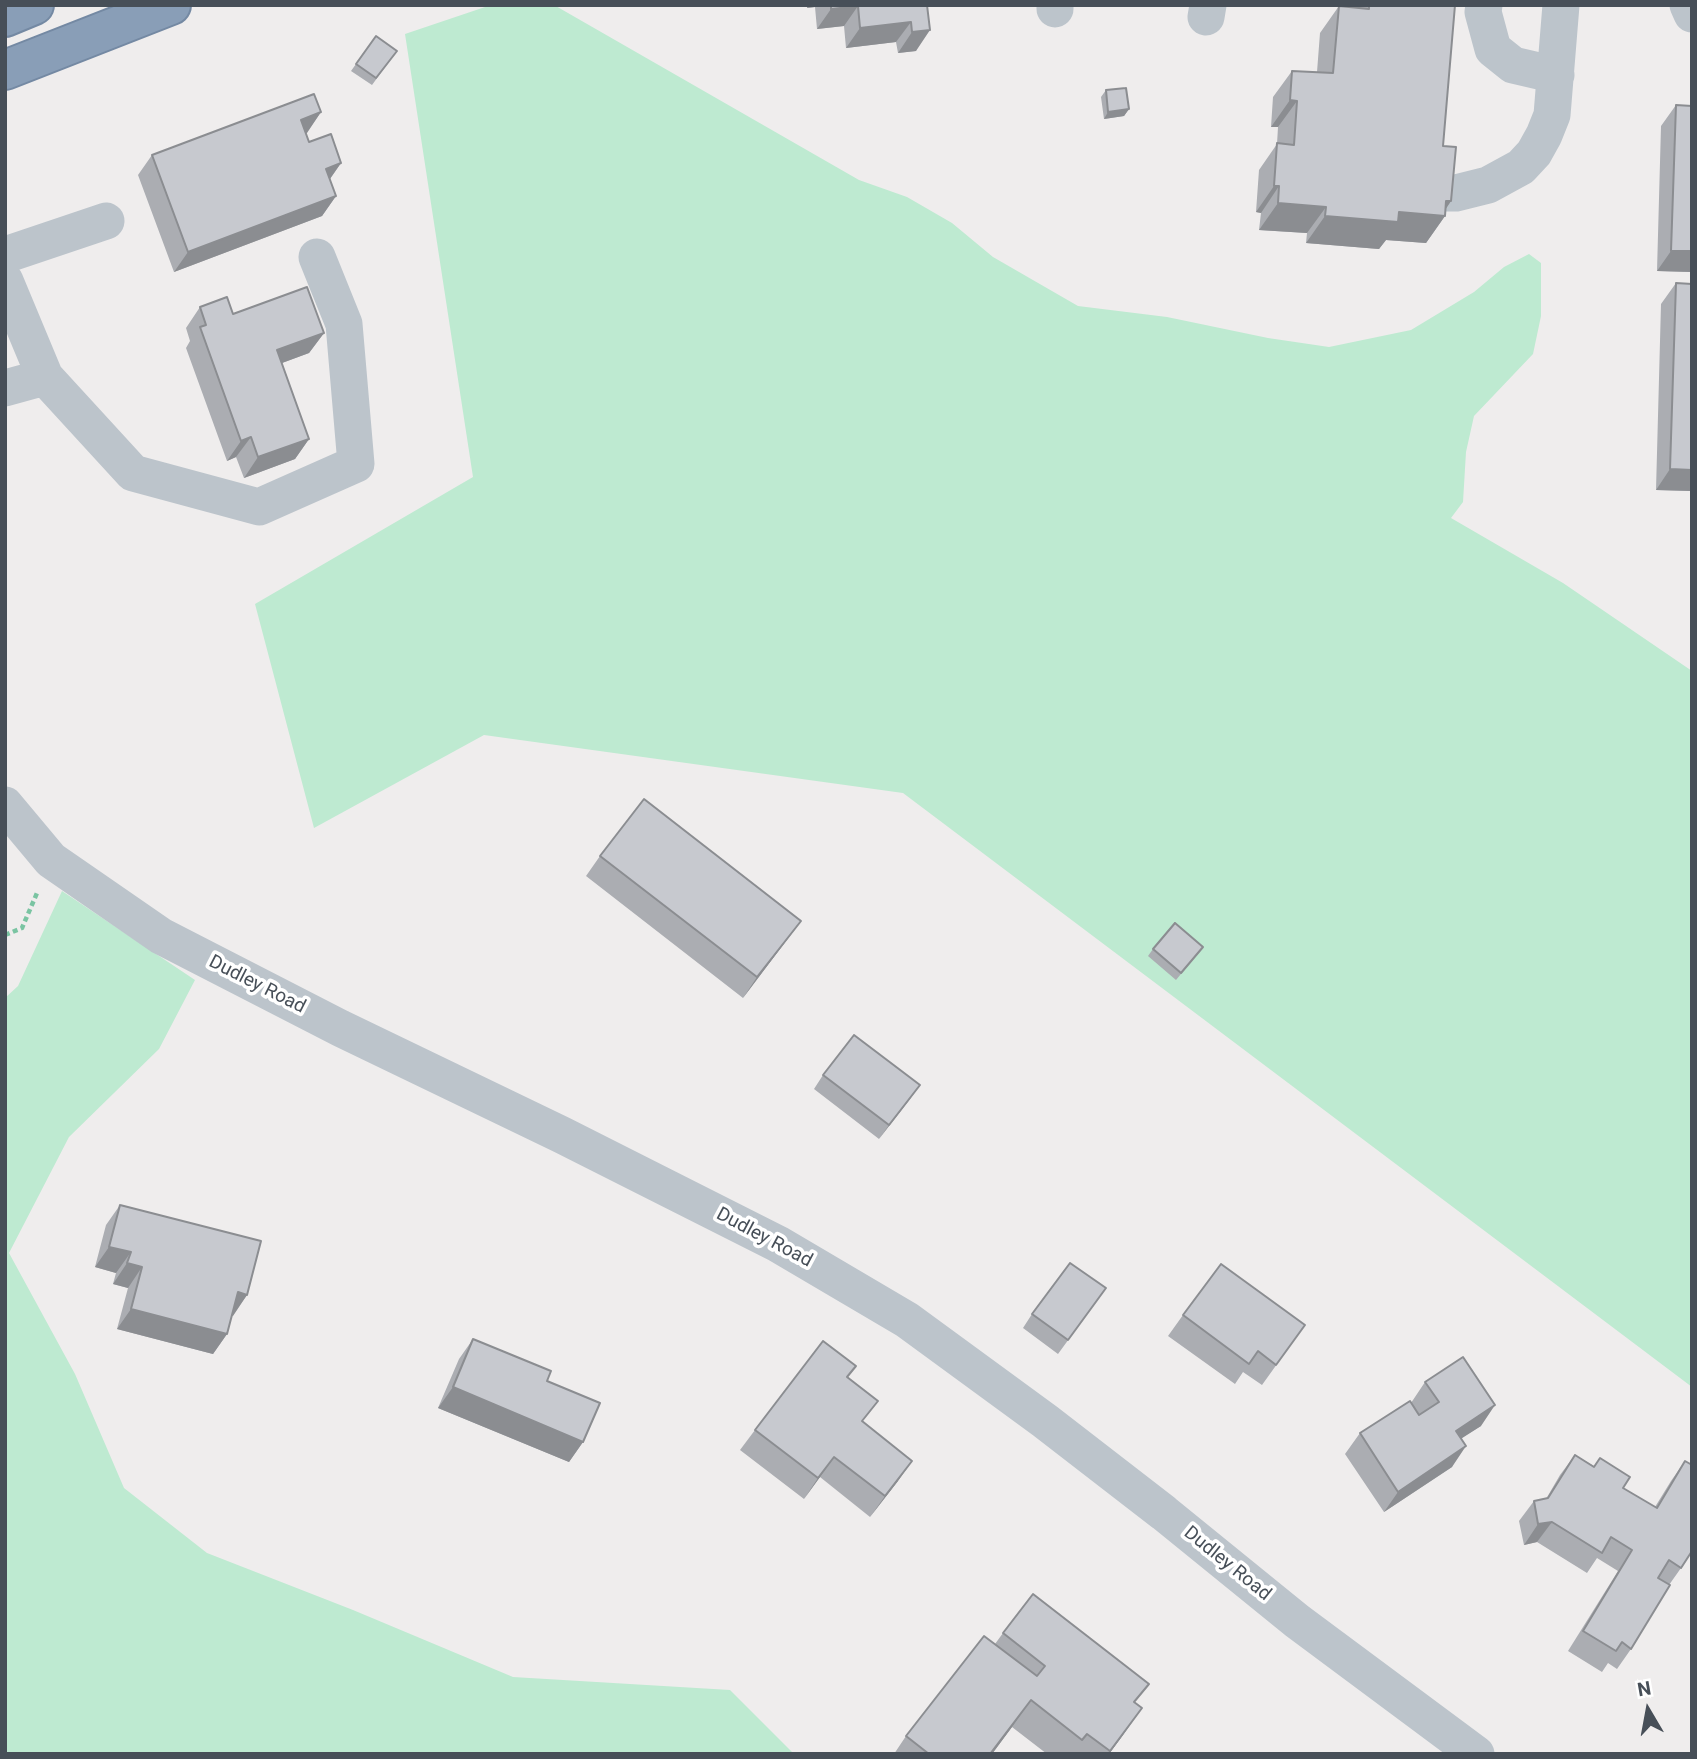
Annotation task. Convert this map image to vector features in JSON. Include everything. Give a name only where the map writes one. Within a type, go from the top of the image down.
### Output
[{"type":"highway","points":[[5,17],[34,5]]},
{"type":"highway","points":[[5,70],[171,5]]},
{"type":"street","points":[[1484,5],[1483,12],[1493,49],[1513,65],[1556,75]]},
{"type":"street","points":[[1440,193],[1456,193],[1488,185],[1521,167],[1534,153],[1545,135],[1552,115],[1561,5]]},
{"type":"street","points":[[1688,5],[1692,14]]},
{"type":"street","points":[[5,255],[106,221]]},
{"type":"street","points":[[5,281],[45,377],[133,472],[259,507],[356,464],[344,324],[317,257]]},
{"type":"street","points":[[5,387],[45,377]]},
{"type":"street","name":"Dudley Road","points":[[5,805],[51,860],[161,936],[340,1028],[562,1135],[778,1244],[907,1320],[1045,1421],[1297,1621],[1476,1754]]},
{"type":"path","points":[[5,935],[23,928],[51,860]]},
{"type":"green space","points":[[491,5],[554,5],[859,180],[907,197],[952,223],[993,257],[1078,306],[1167,317],[1268,338],[1329,347],[1411,330],[1474,292],[1504,267],[1529,254],[1541,263],[1541,316],[1533,354],[1474,416],[1466,452],[1463,502],[1451,518],[1563,583],[1692,671],[1692,1387],[903,793],[484,735],[314,828],[255,604],[473,477],[405,34]]},
{"type":"green space","points":[[62,891],[195,980],[159,1049],[69,1137],[9,1253],[75,1374],[124,1488],[207,1553],[513,1677],[730,1690],[794,1754],[5,1754],[5,998],[18,986]]},
{"type":"building","points":[[831,5],[927,5],[930,30],[912,32],[911,22],[860,28],[858,6],[831,9]]},
{"type":"building","points":[[1369,5],[1455,5],[1443,146],[1456,147],[1451,201],[1446,201],[1445,216],[1399,212],[1398,222],[1325,216],[1326,207],[1278,203],[1279,186],[1274,186],[1277,143],[1294,145],[1297,101],[1290,100],[1292,71],[1333,73],[1339,6],[1369,9]]},
{"type":"building","points":[[376,36],[397,51],[376,78],[356,64]]},
{"type":"building","points":[[1126,88],[1129,109],[1108,112],[1106,90]]},
{"type":"building","points":[[314,94],[321,112],[301,120],[309,142],[331,134],[341,163],[326,169],[336,196],[188,252],[152,155]]},
{"type":"building","points":[[1676,105],[1692,106],[1692,251],[1671,251]]},
{"type":"building","points":[[1676,283],[1692,284],[1692,470],[1670,469]]},
{"type":"building","points":[[307,287],[324,333],[277,350],[309,439],[258,457],[251,437],[241,441],[200,327],[206,325],[200,307],[227,297],[233,314]]},
{"type":"building","points":[[644,799],[801,921],[757,977],[600,856]]},
{"type":"building","points":[[1175,923],[1203,947],[1181,973],[1153,949]]},
{"type":"building","points":[[854,1035],[920,1085],[889,1125],[823,1075]]},
{"type":"building","points":[[120,1205],[261,1241],[247,1295],[238,1292],[227,1334],[131,1309],[142,1267],[127,1263],[131,1252],[109,1247]]},
{"type":"building","points":[[1070,1263],[1106,1288],[1068,1340],[1032,1314]]},
{"type":"building","points":[[1221,1264],[1305,1325],[1276,1365],[1258,1351],[1249,1364],[1183,1315]]},
{"type":"building","points":[[473,1339],[551,1371],[547,1381],[600,1403],[583,1442],[453,1387]]},
{"type":"building","points":[[823,1341],[856,1366],[847,1377],[878,1401],[862,1421],[912,1461],[885,1496],[834,1457],[818,1478],[755,1430]]},
{"type":"building","points":[[1463,1357],[1495,1405],[1456,1431],[1466,1446],[1398,1492],[1360,1433],[1410,1401],[1419,1415],[1439,1402],[1425,1382]]},
{"type":"building","points":[[1575,1455],[1594,1467],[1600,1458],[1630,1477],[1623,1488],[1657,1508],[1685,1461],[1692,1465],[1692,1551],[1681,1568],[1669,1560],[1658,1578],[1670,1585],[1631,1649],[1622,1642],[1616,1651],[1583,1631],[1632,1550],[1611,1537],[1602,1553],[1552,1522],[1538,1524],[1534,1501],[1548,1498]]},
{"type":"building","points":[[1033,1594],[1149,1684],[1134,1702],[1142,1708],[1110,1751],[1087,1734],[1082,1740],[1031,1700],[990,1754],[929,1754],[906,1736],[984,1636],[1037,1676],[1045,1666],[1003,1633]]}]
